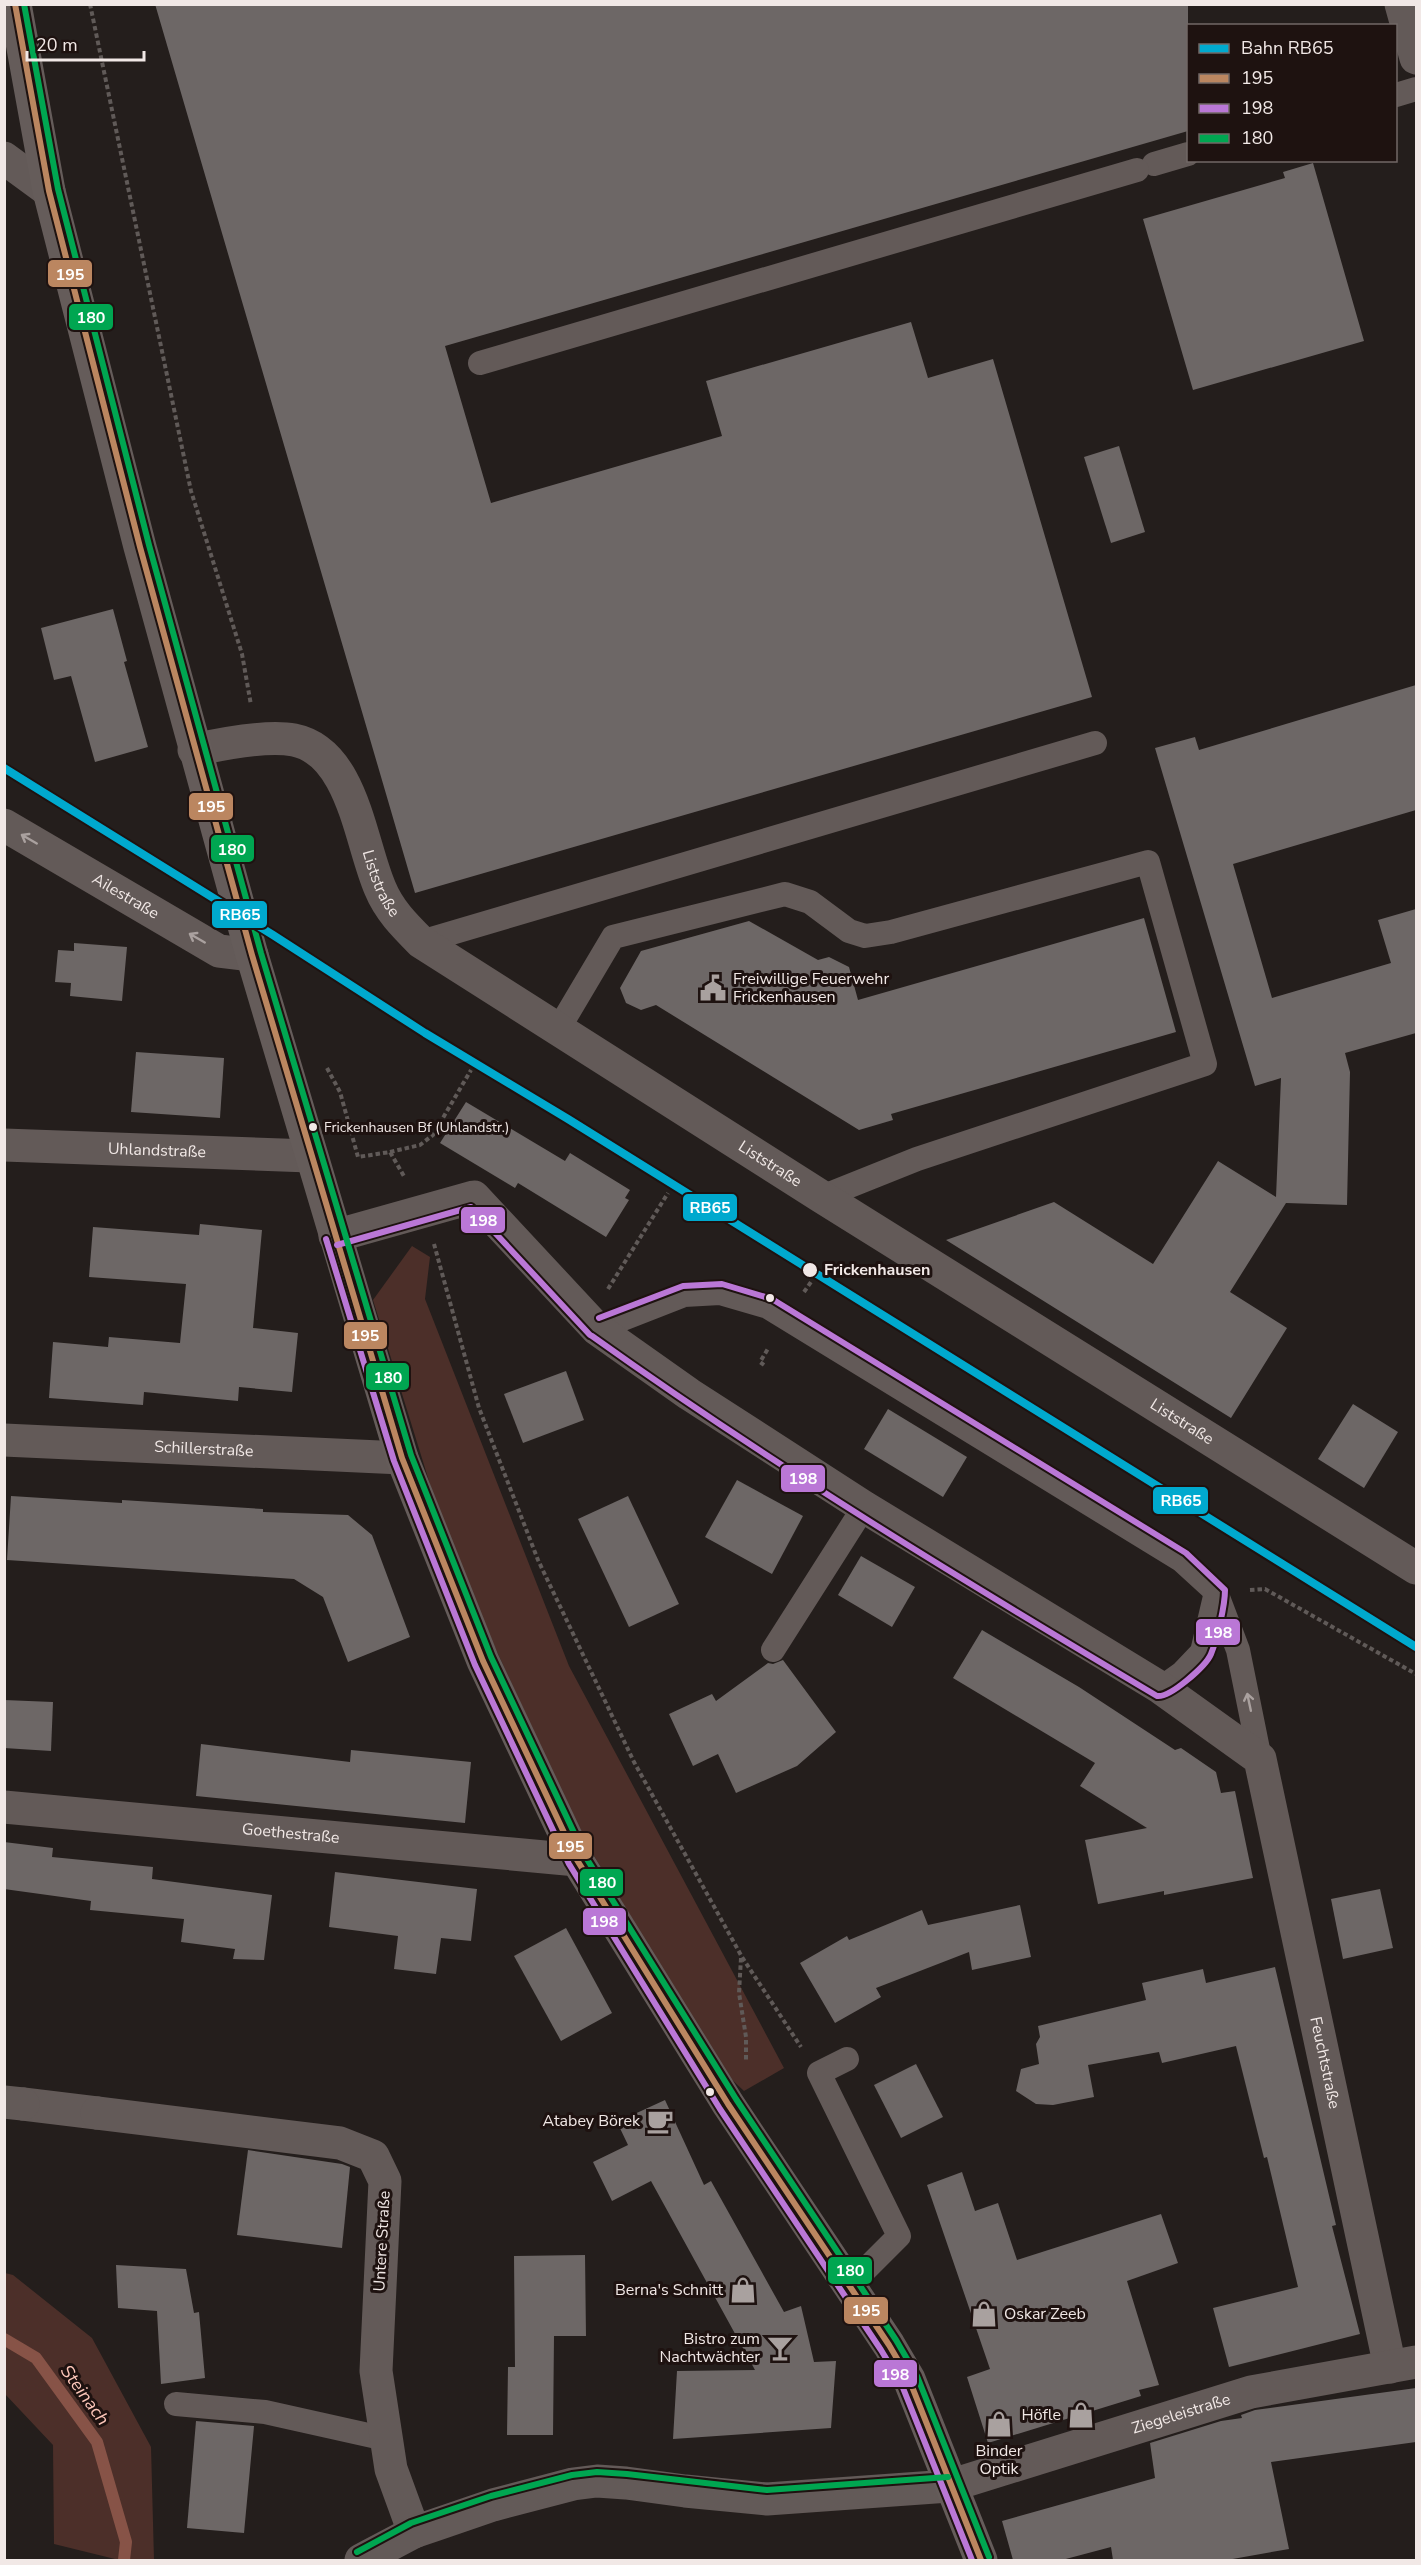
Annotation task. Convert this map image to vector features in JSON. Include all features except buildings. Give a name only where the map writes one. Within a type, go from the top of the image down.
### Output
[{"type":"main road","points":[[15,4],[49,190],[194,750],[310,1156],[402,1458],[483,1661],[577,1860],[728,2104],[890,2345],[909,2379],[949,2486],[981,2560]]},
{"type":"street","points":[[1401,4],[1416,58]]},
{"type":"street","points":[[4,158],[49,190]]},
{"type":"street","name":"Liststraße","points":[[194,750],[257,740],[295,740],[326,756],[346,786],[380,888],[396,918],[421,942],[822,1197],[1416,1568]]},
{"type":"street","name":"Ailestraße","points":[[4,825],[219,951],[252,955]]},
{"type":"street","name":"Uhlandstraße","points":[[4,1145],[310,1156]]},
{"type":"street","points":[[335,1236],[474,1197],[597,1329],[689,1394],[864,1508],[1161,1688],[1260,1759]]},
{"type":"street","name":"Schillerstraße","points":[[4,1440],[402,1458]]},
{"type":"street","name":"Feuchtstraße","points":[[1260,1759],[1403,2364]]},
{"type":"street","name":"Goethestraße","points":[[4,1807],[577,1860]]},
{"type":"street","name":"Untere Straße","points":[[14,2103],[340,2143],[373,2156],[385,2181],[376,2372],[391,2469],[414,2532]]},
{"type":"street","name":"Ziegeleistraße","points":[[949,2486],[1251,2392],[1403,2364]]},
{"type":"street","points":[[361,2560],[414,2532],[493,2505],[556,2488],[597,2481],[626,2482],[685,2491],[766,2499],[949,2486]]},
{"type":"lane","points":[[1397,94],[1416,89]]},
{"type":"lane","points":[[480,363],[1187,154]]},
{"type":"lane","points":[[421,942],[1095,743]]},
{"type":"lane","points":[[559,1028],[613,937],[785,894],[810,902],[849,931],[865,936],[891,932],[1148,862],[1205,1065],[917,1159],[822,1197]]},
{"type":"lane","points":[[597,1329],[684,1295],[720,1293],[768,1307],[1181,1560],[1216,1592],[1238,1650],[1260,1759]]},
{"type":"lane","points":[[773,1650],[864,1508]]},
{"type":"lane","points":[[1161,1688],[1182,1674],[1202,1652],[1216,1592]]},
{"type":"lane","points":[[847,2059],[819,2073],[899,2236],[849,2286]]},
{"type":"lane","points":[[176,2403],[265,2412],[386,2439]]},
{"type":"path","points":[[90,4],[191,491],[242,654],[257,740]]},
{"type":"path","points":[[324,1062],[340,1092],[358,1157],[420,1145],[433,1135],[471,1070]]},
{"type":"path","points":[[390,1152],[423,1210],[441,1265],[479,1408],[538,1560],[634,1762],[741,1957],[819,2073]]},
{"type":"path","points":[[620,1271],[668,1193]]},
{"type":"path","points":[[1216,1592],[1265,1589],[1416,1674]]},
{"type":"path","points":[[728,2104],[746,2069],[746,2037],[739,1993],[741,1957]]},
{"type":"shaded area","points":[[412,1246],[430,1257],[425,1299],[569,1666],[784,2068],[744,2091],[726,2074],[582,1836],[451,1552],[373,1300]]},
{"type":"shaded area","points":[[5,2273],[13,2275],[92,2338],[151,2447],[154,2560],[119,2560],[54,2544],[53,2445],[5,2394]]},
{"type":"waterway","name":"Steinach","points":[[4,2339],[36,2358],[97,2442],[126,2542],[124,2560]]},
{"type":"rail line","name":"RB65","points":[[4,768],[273,935],[425,1033],[568,1119],[1416,1647]]},
{"type":"transit line","name":"195","points":[[15,4],[49,191],[140,547],[252,955],[402,1458],[483,1661],[577,1860],[728,2104],[889,2345],[909,2379],[981,2560]]},
{"type":"transit line","name":"180","points":[[24,4],[58,189],[149,545],[261,953],[411,1455],[491,1657],[585,1856],[736,2099],[896,2340],[917,2376],[989,2557]]},
{"type":"transit line","name":"198","points":[[337,1245],[471,1207],[590,1335]]},
{"type":"transit line","name":"198","points":[[326,1239],[394,1461],[475,1665],[569,1864],[720,2109],[901,2383],[972,2560]]},
{"type":"transit line","name":"198","points":[[592,1336],[800,1477],[1013,1610],[1157,1696],[1178,1687],[1202,1666],[1211,1654],[1224,1605],[1225,1590],[1186,1553],[772,1299],[722,1284],[683,1286],[599,1318]]},
{"type":"transit line","name":"180","points":[[357,2552],[411,2523],[491,2496],[572,2475],[597,2472],[627,2474],[767,2490],[948,2477]]},
{"type":"place","name":"Freiwillige Feuerwehr Frickenhausen","points":[[713,988]]},
{"type":"place","name":"Frickenhausen Bf (Uhlandstr.)","points":[[313,1127]]},
{"type":"place","name":"Frickenhausen","points":[[810,1270]]},
{"type":"place","name":"Atabey Börek","points":[[660,2121]]},
{"type":"place","name":"Berna's Schnitt","points":[[743,2290]]},
{"type":"place","name":"Oskar Zeeb","points":[[984,2314]]},
{"type":"place","name":"Bistro zum Nachtwächter","points":[[780,2348]]},
{"type":"place","name":"Höfle","points":[[1081,2415]]},
{"type":"place","name":"Binder Optik","points":[[999,2424]]}]
